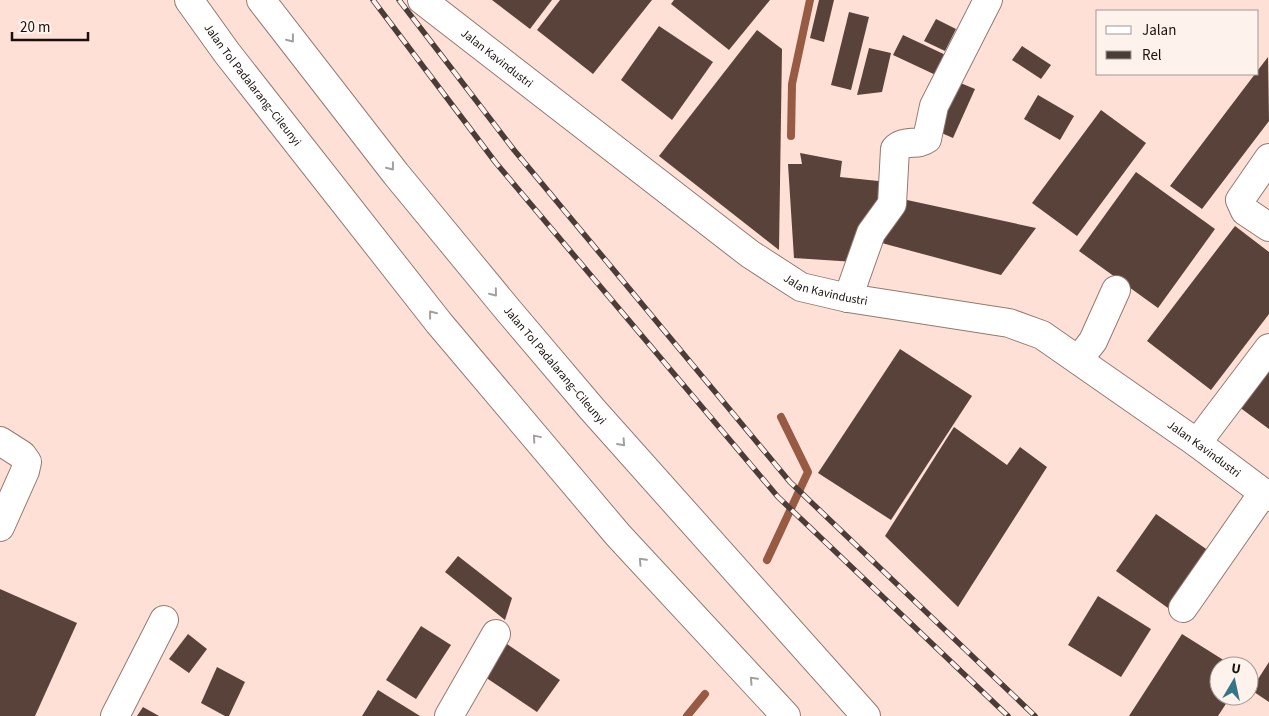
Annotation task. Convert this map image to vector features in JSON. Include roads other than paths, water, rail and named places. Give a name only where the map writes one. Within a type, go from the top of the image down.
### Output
[{"type":"main road","name":"Jalan Tol Padalarang–Cileunyi","points":[[189,0],[227,53],[439,323],[618,535],[786,716]]},
{"type":"main road","name":"Jalan Tol Padalarang–Cileunyi","points":[[261,0],[396,174],[598,417],[866,716]]},
{"type":"main road","name":"Jalan Kavindustri","points":[[422,0],[750,254],[801,287],[848,298],[1010,323],[1042,335],[1197,443],[1266,495]]},
{"type":"main road","points":[[848,298],[871,233],[892,204],[895,149],[902,144],[923,142],[927,139],[934,106],[988,0]]},
{"type":"main road","points":[[1268,162],[1240,200],[1245,211],[1269,227]]},
{"type":"main road","points":[[1079,359],[1092,341],[1116,290]]},
{"type":"main road","points":[[1197,443],[1269,348]]},
{"type":"main road","points":[[0,441],[22,455],[27,462],[25,471],[0,527]]},
{"type":"main road","points":[[1183,608],[1266,495]]},
{"type":"main road","points":[[115,716],[164,620]]},
{"type":"main road","points":[[450,716],[496,634]]},
{"type":"waterway","points":[[791,136],[792,84],[810,0]]},
{"type":"waterway","points":[[767,560],[808,472],[781,417]]},
{"type":"waterway","points":[[687,716],[705,694]]},
{"type":"railway","points":[[373,0],[496,163],[778,497],[1008,716]]},
{"type":"railway","points":[[399,0],[514,150],[790,482],[1035,716]]}]
